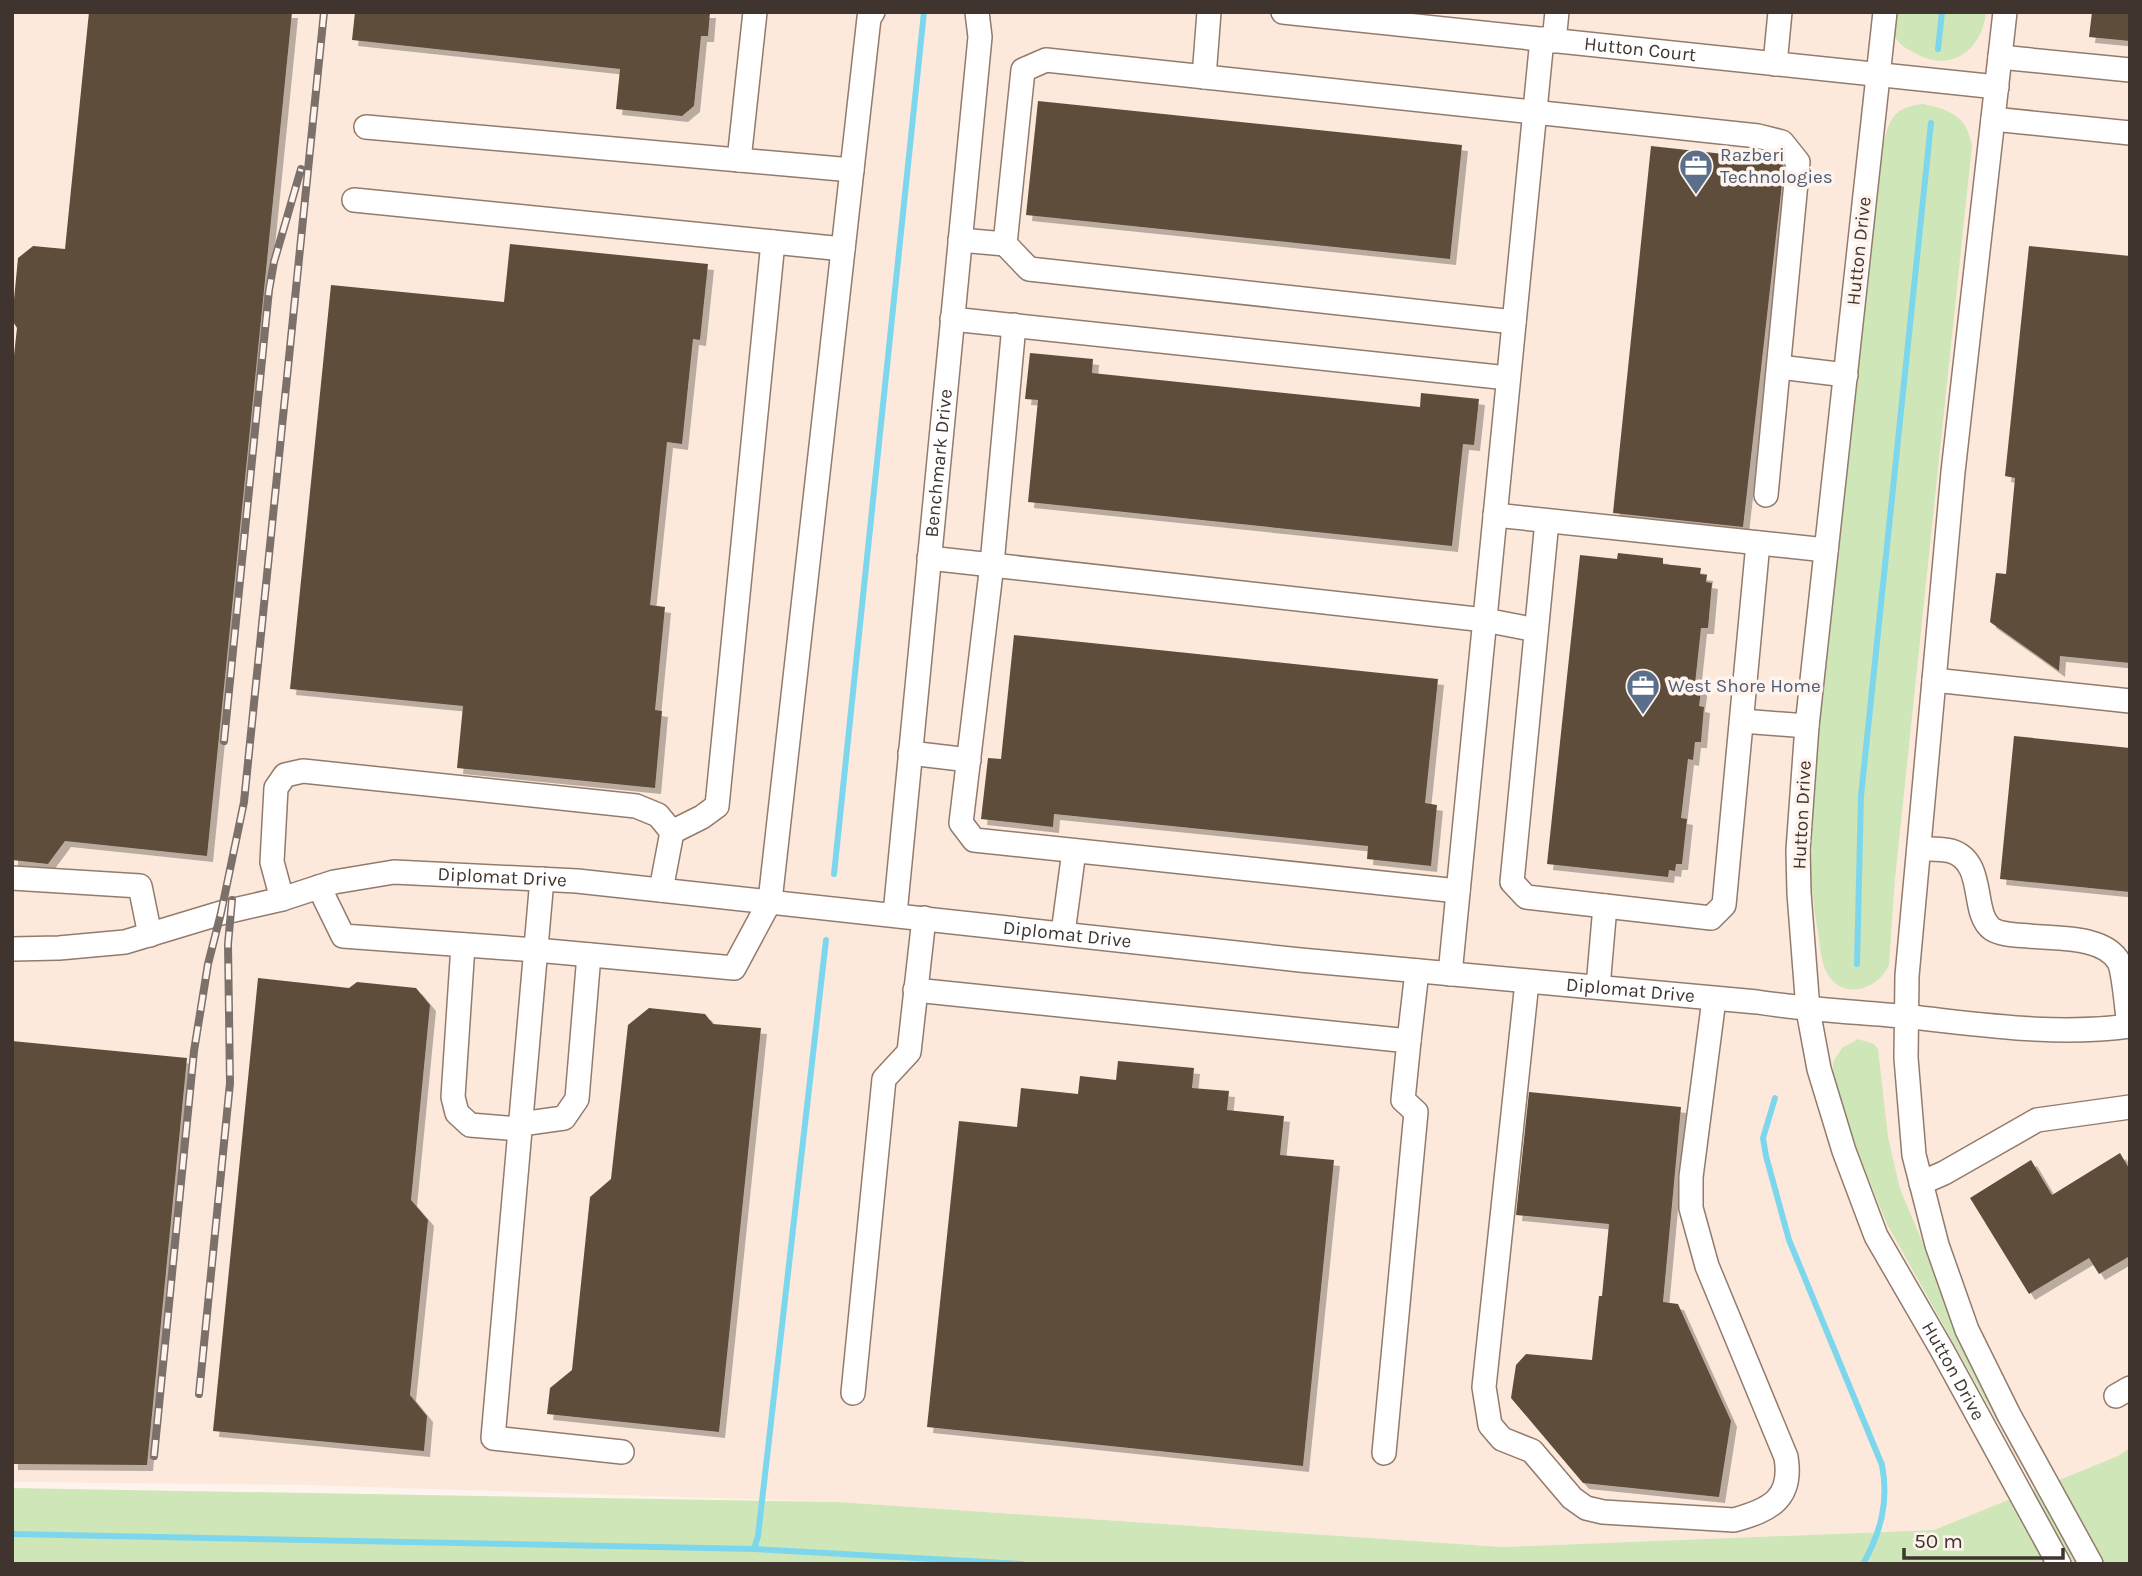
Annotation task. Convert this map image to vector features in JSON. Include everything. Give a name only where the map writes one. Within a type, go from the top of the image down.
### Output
[{"type":"street","points":[[739,160],[755,12]]},
{"type":"street","points":[[319,887],[343,936],[734,968],[770,901],[869,18],[873,12]]},
{"type":"street","name":"Benchmark Drive","points":[[895,914],[980,37],[977,12]]},
{"type":"street","points":[[1204,77],[1209,12]]},
{"type":"street","points":[[1450,974],[1534,113],[1548,40],[1557,12]]},
{"type":"street","points":[[1775,64],[1780,12]]},
{"type":"street","name":"Hutton Drive","points":[[1885,12],[1807,726],[1798,850],[1808,1010],[1819,1069],[1844,1151],[1876,1237],[1942,1350],[2059,1564]]},
{"type":"street","name":"Hutton Drive","points":[[2005,12],[1953,472],[1907,976],[1906,1058],[1914,1155],[1937,1245],[1967,1330],[2009,1415],[2091,1564]]},
{"type":"street","name":"Hutton Court","points":[[1290,13],[1997,87]]},
{"type":"street","points":[[2000,58],[2130,70]]},
{"type":"street","points":[[1005,244],[1023,70],[1046,60],[1758,136],[1782,142],[1798,162],[1766,495]]},
{"type":"street","points":[[1993,118],[2130,133]]},
{"type":"street","points":[[366,127],[852,170]]},
{"type":"street","points":[[354,200],[843,249]]},
{"type":"street","points":[[960,240],[1005,244],[1029,269],[1514,321]]},
{"type":"street","points":[[672,832],[718,806],[773,242]]},
{"type":"street","points":[[952,319],[1508,378]]},
{"type":"street","points":[[1014,326],[992,564],[961,823],[974,840],[1458,891]]},
{"type":"street","points":[[1779,367],[1846,375]]},
{"type":"street","points":[[1495,515],[1826,550]]},
{"type":"street","points":[[1547,521],[1512,882],[1526,897],[1711,918],[1724,905],[1758,543]]},
{"type":"street","points":[[929,558],[1485,620],[1536,630]]},
{"type":"street","points":[[1934,680],[2130,701]]},
{"type":"street","points":[[1742,721],[1807,726]]},
{"type":"street","points":[[910,753],[969,760]]},
{"type":"street","points":[[282,899],[272,862],[276,788],[285,775],[303,771],[636,806],[658,815],[672,832]]},
{"type":"street","points":[[661,890],[672,832]]},
{"type":"street","points":[[1919,849],[1953,851],[1969,864],[1978,884],[1984,917],[1992,929],[2091,943],[2109,951],[2120,963],[2129,1026]]},
{"type":"street","points":[[1063,933],[1074,851]]},
{"type":"street","name":"Diplomat Drive","points":[[12,949],[125,942],[334,882],[394,872],[542,879],[661,890],[1417,971],[1757,1002],[1808,1010],[2047,1031],[2103,1030],[2129,1026]]},
{"type":"street","points":[[12,878],[139,886],[150,935]]},
{"type":"street","points":[[542,879],[493,1438],[622,1452]]},
{"type":"street","points":[[1598,987],[1605,906]]},
{"type":"street","points":[[853,1393],[884,1079],[909,1052],[924,918]]},
{"type":"street","points":[[463,944],[453,1097],[457,1112],[470,1125],[521,1127],[564,1118],[576,1099],[589,955]]},
{"type":"street","points":[[1384,1453],[1416,1112],[1403,1100],[1417,971]]},
{"type":"street","points":[[1527,982],[1484,1387],[1490,1425],[1502,1439],[1532,1451],[1572,1498],[1586,1508],[1603,1512],[1734,1520],[1753,1514],[1779,1499],[1786,1487],[1788,1471],[1786,1457],[1707,1266],[1691,1208],[1691,1177],[1714,999]]},
{"type":"street","points":[[915,990],[1409,1041]]},
{"type":"street","points":[[1921,1183],[1944,1173],[2037,1119],[2130,1107]]},
{"type":"shaded area","points":[[12,12],[2130,12],[2130,1448],[2118,1456],[1934,1530],[1503,1547],[838,1502],[304,1485],[12,1482]]},
{"type":"green space","points":[[1894,12],[1986,12],[1978,38],[1971,48],[1951,60],[1939,61],[1926,58],[1899,43],[1893,31]]},
{"type":"green space","points":[[1923,104],[1956,116],[1966,127],[1972,145],[1895,879],[1889,965],[1884,974],[1869,986],[1850,989],[1834,982],[1825,969],[1821,953],[1810,858],[1816,744],[1882,149],[1890,124],[1898,112]]},
{"type":"green space","points":[[1858,1039],[1874,1044],[1878,1049],[1888,1137],[1900,1189],[1930,1260],[1959,1340],[2039,1488],[2118,1456],[2130,1448],[2130,1564],[12,1564],[12,1488],[838,1502],[1503,1547],[1934,1530],[2035,1489],[1887,1224],[1855,1146],[1833,1077],[1833,1062],[1842,1048]]},
{"type":"building","points":[[89,12],[292,12],[207,856],[65,841],[48,864],[12,860],[12,373],[17,328],[12,320],[18,258],[33,246],[65,249]]},
{"type":"building","points":[[355,12],[710,12],[708,36],[701,36],[694,106],[682,116],[616,109],[620,69],[352,40]]},
{"type":"building","points":[[2092,12],[2130,12],[2130,41],[2089,37]]},
{"type":"building","points":[[1038,101],[1462,145],[1450,259],[1026,215]]},
{"type":"building","points":[[1651,146],[1778,160],[1784,166],[1743,527],[1613,513]]},
{"type":"building","points":[[510,244],[708,264],[700,340],[693,339],[682,444],[667,442],[650,605],[665,607],[655,710],[662,711],[655,788],[457,768],[463,706],[290,689],[331,285],[504,302]]},
{"type":"building","points":[[2029,246],[2130,256],[2130,663],[2060,656],[2059,671],[1990,622],[1996,573],[2006,574],[2015,478],[2005,476]]},
{"type":"building","points":[[1030,353],[1093,359],[1092,373],[1420,407],[1421,393],[1479,399],[1474,445],[1463,444],[1452,546],[1028,502],[1038,400],[1025,399]]},
{"type":"building","points":[[1618,553],[1663,558],[1663,564],[1701,568],[1700,574],[1707,575],[1706,582],[1712,583],[1708,628],[1701,628],[1695,684],[1702,684],[1699,706],[1704,707],[1701,742],[1695,742],[1693,760],[1688,759],[1681,818],[1687,819],[1682,864],[1676,864],[1675,871],[1669,870],[1668,877],[1547,864],[1580,555],[1617,559]]},
{"type":"building","points":[[1014,635],[1438,679],[1425,803],[1437,805],[1431,866],[1367,859],[1368,846],[1054,814],[1053,827],[981,819],[988,758],[1001,759]]},
{"type":"building","points":[[2014,736],[2130,748],[2130,892],[2000,879]]},
{"type":"building","points":[[258,978],[349,988],[357,982],[416,988],[430,1005],[411,1200],[428,1220],[410,1395],[427,1416],[424,1451],[213,1431]]},
{"type":"building","points":[[649,1008],[705,1014],[713,1024],[761,1028],[719,1432],[547,1414],[550,1388],[572,1370],[590,1197],[611,1179],[628,1025]]},
{"type":"building","points":[[12,1041],[187,1058],[147,1465],[12,1464]]},
{"type":"building","points":[[1118,1061],[1194,1068],[1192,1088],[1229,1091],[1227,1110],[1284,1116],[1280,1155],[1334,1160],[1303,1466],[927,1427],[959,1121],[1017,1127],[1021,1088],[1078,1094],[1080,1076],[1116,1080]]},
{"type":"building","points":[[1529,1092],[1681,1107],[1663,1302],[1678,1304],[1731,1421],[1719,1497],[1583,1483],[1511,1398],[1516,1365],[1526,1354],[1592,1360],[1609,1224],[1516,1215]]},
{"type":"building","points":[[2120,1153],[2130,1170],[2130,1256],[2099,1274],[2089,1258],[2029,1294],[1970,1198],[2031,1160],[2052,1195]]},
{"type":"waterway","points":[[834,874],[924,12]]},
{"type":"waterway","points":[[1938,49],[1942,12]]},
{"type":"waterway","points":[[1857,964],[1861,796],[1931,123]]},
{"type":"waterway","points":[[754,1549],[758,1536],[826,940]]},
{"type":"waterway","points":[[1775,1098],[1763,1138],[1789,1240],[1882,1465],[1885,1491],[1882,1516],[1875,1540],[1863,1564]]},
{"type":"waterway","points":[[12,1534],[754,1549],[1022,1564]]},
{"type":"railway","points":[[154,1456],[194,1051],[208,964],[244,802],[324,12]]},
{"type":"railway","points":[[224,741],[269,290],[274,262],[301,169]]},
{"type":"railway","points":[[199,1394],[230,1083],[228,944],[232,900]]},
{"type":"place","name":"Razberi Technologies","points":[[1696,196]]},
{"type":"place","name":"West Shore Home","points":[[1643,716]]}]
